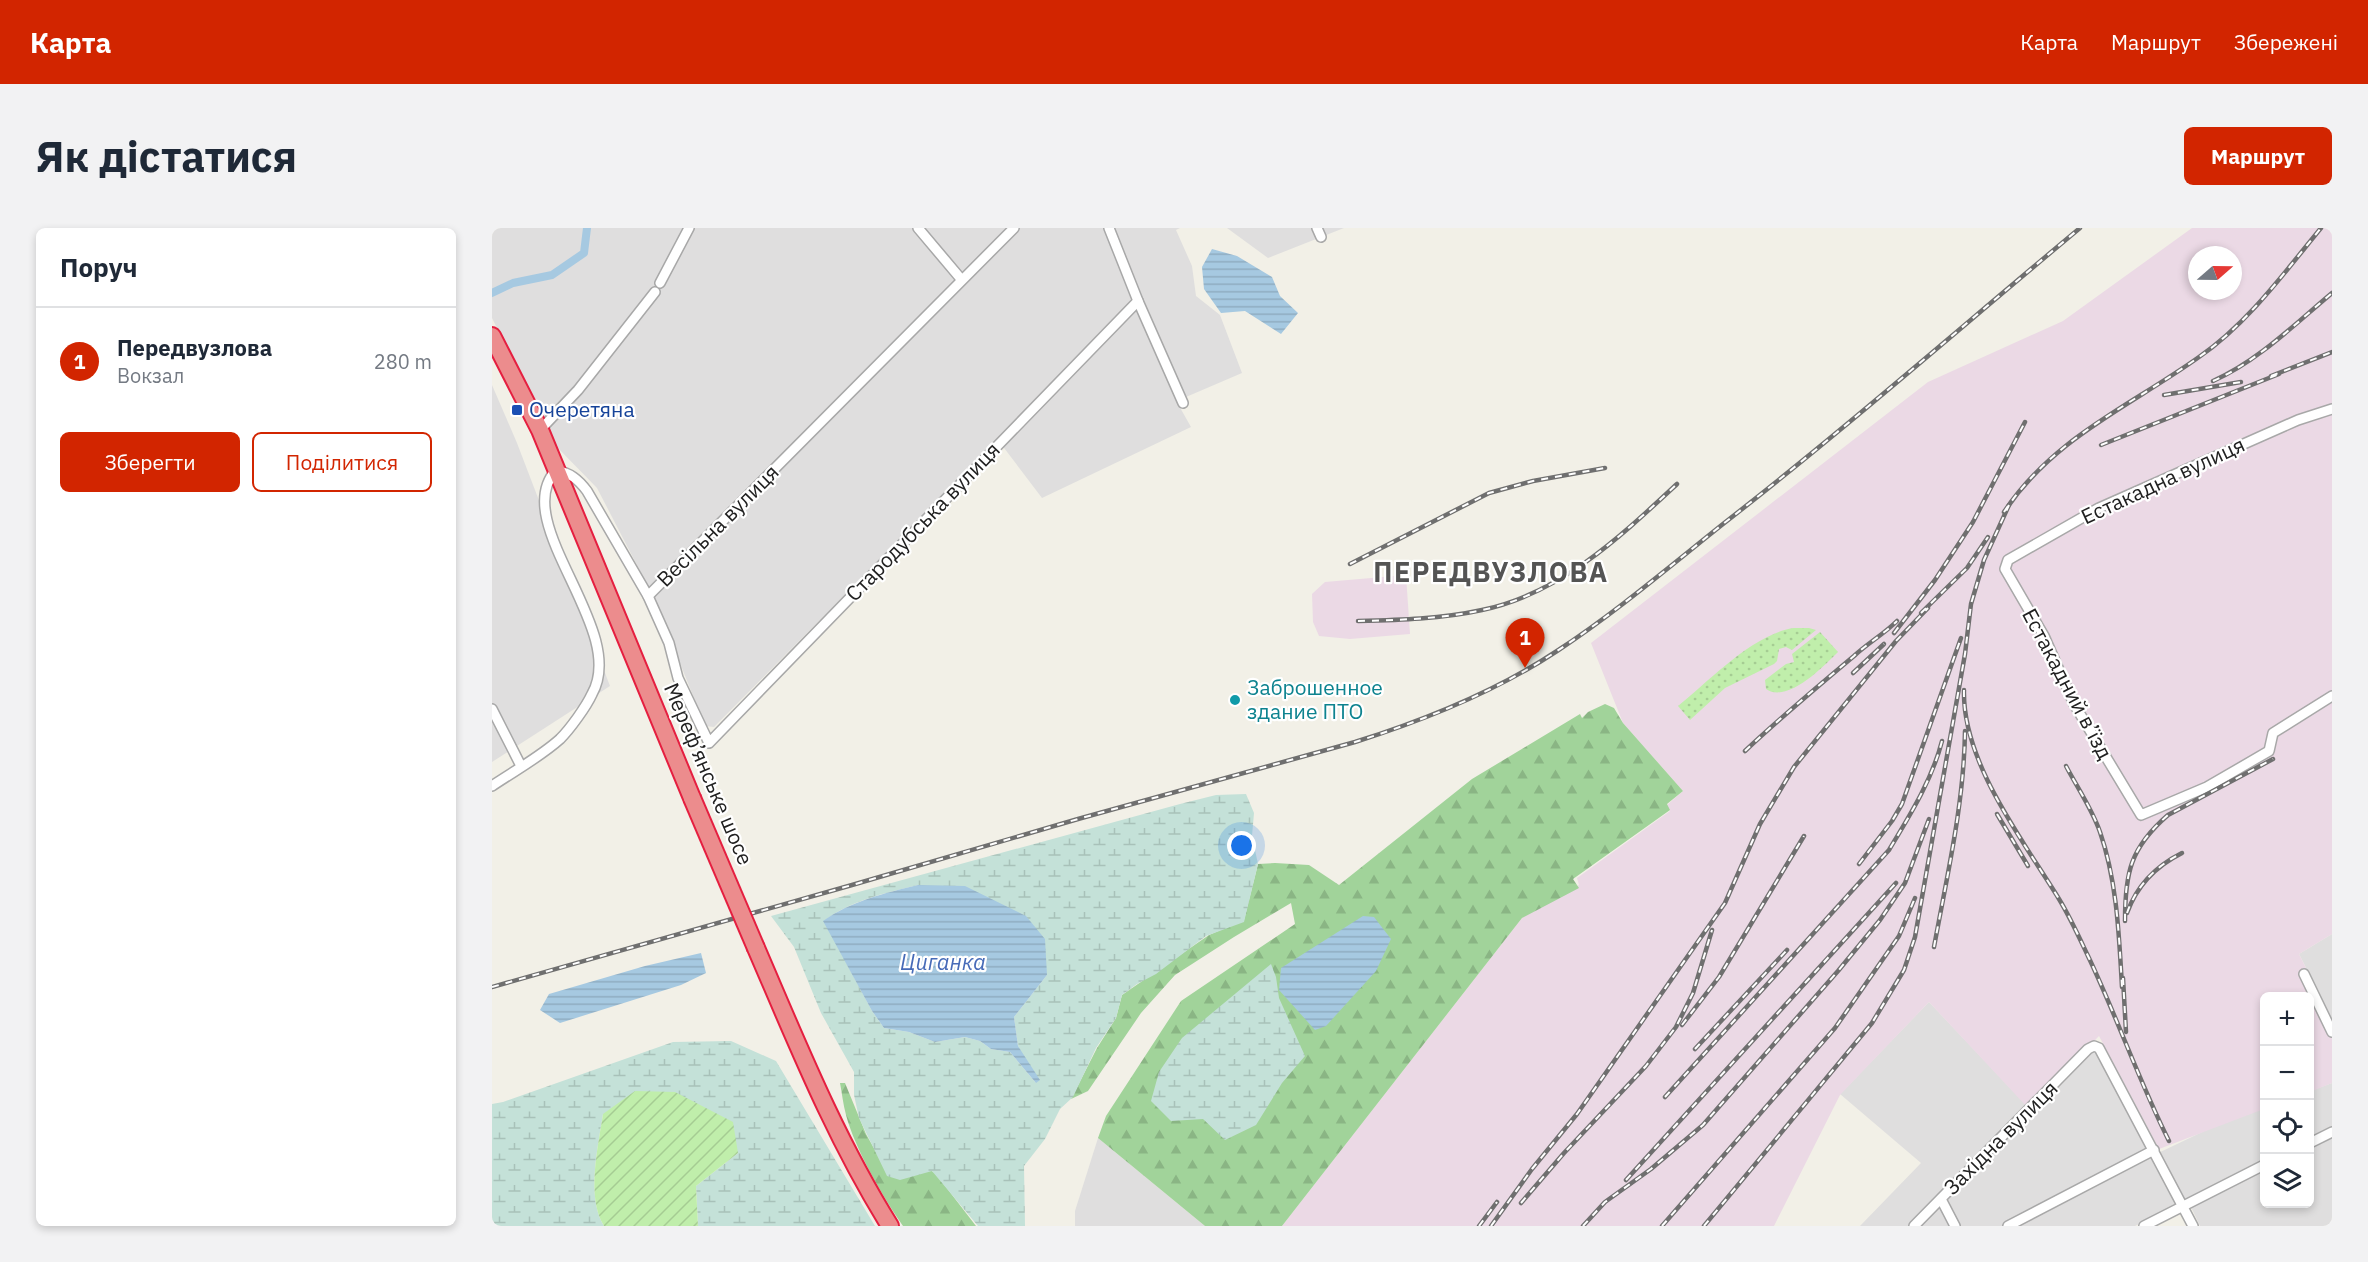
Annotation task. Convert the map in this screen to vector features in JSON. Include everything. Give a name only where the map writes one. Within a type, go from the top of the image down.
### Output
[{"type":"highway","name":"Мереф’янське шосе","points":[[492,336],[540,430],[692,798],[818,1094],[864,1185],[890,1226]]},
{"type":"street","points":[[660,283],[689,228]]},
{"type":"street","points":[[918,228],[961,279]]},
{"type":"street","name":"Весільна вулиця","points":[[556,470],[573,476],[587,491],[648,596],[1014,228]]},
{"type":"street","points":[[1108,228],[1183,403]]},
{"type":"street","points":[[540,430],[578,390],[655,292]]},
{"type":"street","name":"Стародубська вулиця","points":[[648,596],[669,643],[678,678],[709,743],[1138,301]]},
{"type":"street","name":"Естакадна вулиця","points":[[2005,569],[2008,560],[2099,508],[2298,420],[2332,409]]},
{"type":"street","points":[[492,786],[560,738],[593,693],[601,669],[592,632],[577,589],[555,546],[546,516],[545,495],[549,478],[556,470]]},
{"type":"street","name":"Естакадний в’їзд","points":[[2005,569],[2044,636],[2074,704],[2141,815],[2207,787],[2269,751],[2273,733],[2332,696]]},
{"type":"street","points":[[492,710],[521,766]]},
{"type":"street","points":[[2304,974],[2332,1032]]},
{"type":"street","name":"Західна вулиця","points":[[1914,1226],[2088,1049],[2094,1046],[2099,1048],[2154,1150]]},
{"type":"street","points":[[2314,1141],[2332,1132]]},
{"type":"street","points":[[2008,1226],[2154,1150],[2193,1226]]},
{"type":"street","points":[[2144,1226],[2260,1167]]},
{"type":"street","points":[[1941,1199],[1955,1226]]},
{"type":"shaded area","points":[[492,228],[1104,228],[1178,404],[1191,427],[1042,498],[998,440],[714,727],[705,726],[655,600],[597,488],[555,445],[492,318]]},
{"type":"shaded area","points":[[1113,228],[1180,228],[1176,230],[1192,266],[1196,296],[1220,315],[1242,373],[1186,397],[1144,306]]},
{"type":"shaded area","points":[[1227,228],[1344,228],[1268,258]]},
{"type":"shaded area","points":[[2192,228],[2332,228],[2332,934],[2299,954],[2332,1020],[2332,1083],[2314,1090],[2314,992],[2260,992],[2260,1111],[2159,1149],[2099,1036],[2029,1109],[1929,1002],[1840,1095],[1774,1226],[1282,1226],[1522,918],[1579,885],[1577,878],[1670,811],[1667,805],[1683,791],[1623,723],[1591,643],[1928,382],[2063,321]]},
{"type":"shaded area","points":[[492,385],[517,443],[610,686],[492,762]]},
{"type":"shaded area","points":[[1406,575],[1410,634],[1350,639],[1319,636],[1313,622],[1312,594],[1325,582]]},
{"type":"shaded area","points":[[2332,934],[2332,1020],[2299,954]]},
{"type":"shaded area","points":[[1929,1002],[2033,1112],[2091,1051],[2097,1051],[2152,1156],[2221,1123],[2260,1108],[2260,1163],[2135,1226],[1860,1226],[1921,1163],[1840,1094]]},
{"type":"shaded area","points":[[2332,1083],[2332,1127],[2314,1136],[2314,1100],[2314,1090]]},
{"type":"shaded area","points":[[2332,1136],[2332,1226],[2200,1226],[2191,1207],[2260,1172],[2260,1208],[2314,1208],[2314,1146]]},
{"type":"shaded area","points":[[1098,1138],[1205,1226],[1075,1226],[1075,1211]]},
{"type":"green space","points":[[1793,628],[1816,630],[1792,650],[1786,647],[1779,649],[1777,661],[1774,664],[1725,688],[1690,720],[1678,706],[1747,649],[1762,639]]},
{"type":"green space","points":[[1820,632],[1838,652],[1814,674],[1794,688],[1784,692],[1766,689],[1765,680],[1786,664],[1794,662],[1792,654]]},
{"type":"green space","points":[[1605,704],[1614,708],[1623,723],[1683,791],[1667,804],[1670,810],[1573,879],[1579,888],[1522,918],[1282,1226],[1205,1226],[1098,1138],[1106,1116],[1181,1001],[1295,924],[1291,903],[1175,975],[1141,1013],[1088,1091],[1071,1099],[1097,1048],[1116,1018],[1122,995],[1209,935],[1244,920],[1258,864],[1309,865],[1339,885],[1472,779],[1580,714],[1582,718],[1588,712]]},
{"type":"green space","points":[[1246,794],[1254,813],[1252,836],[1258,864],[1244,922],[1206,936],[1156,974],[1122,995],[1116,1018],[1096,1048],[1073,1097],[1060,1109],[1045,1139],[1024,1166],[1025,1226],[978,1226],[932,1171],[900,1180],[887,1176],[859,1118],[854,1095],[854,1072],[821,1013],[794,947],[771,916],[1216,795]],"holes":[[[918,885],[1047,975],[1014,1017],[1018,1046],[1036,1083],[1010,1052],[991,1049],[980,1041],[965,1037],[935,1042],[909,1032],[884,1028],[872,1011],[824,921],[857,902]]]},
{"type":"green space","points":[[1271,964],[1276,977],[1279,998],[1305,1056],[1282,1083],[1256,1125],[1225,1140],[1203,1119],[1171,1121],[1151,1101],[1159,1072],[1182,1038]]},
{"type":"green space","points":[[731,1041],[776,1061],[875,1226],[698,1226],[696,1186],[738,1153],[603,1114],[596,1156],[594,1187],[599,1214],[604,1226],[492,1226],[492,1104],[673,1042]]},
{"type":"green space","points":[[840,1083],[845,1083],[866,1134],[888,1173],[918,1161],[936,1174],[976,1226],[903,1226],[856,1143],[846,1115]]},
{"type":"green space","points":[[635,1091],[675,1092],[733,1122],[738,1153],[696,1186],[698,1226],[604,1226],[599,1214],[594,1187],[596,1156],[603,1114]]},
{"type":"water","points":[[1212,249],[1237,256],[1272,277],[1280,296],[1298,313],[1281,334],[1245,311],[1221,313],[1204,289],[1202,267]]},
{"type":"water","name":"Циганка","points":[[918,885],[965,886],[1026,916],[1045,939],[1047,975],[1014,1017],[1018,1046],[1040,1080],[1036,1083],[1010,1052],[991,1049],[980,1041],[965,1037],[935,1042],[909,1032],[884,1028],[872,1011],[823,921],[857,903]]},
{"type":"water","points":[[1363,916],[1374,917],[1391,939],[1376,971],[1326,1026],[1315,1030],[1279,990],[1281,968]]},
{"type":"water","points":[[701,953],[706,973],[681,985],[560,1023],[540,1010],[549,994],[645,966]]},
{"type":"waterway","points":[[492,293],[513,283],[552,275],[584,253],[587,228]]},
{"type":"railway","points":[[492,987],[1355,742],[1459,704],[1557,651],[1642,589],[1814,452],[2080,228]]},
{"type":"railway","points":[[2004,512],[2024,486],[2069,443],[2173,375],[2234,329],[2264,297],[2321,228]]},
{"type":"railway","points":[[2213,381],[2261,353],[2332,293]]},
{"type":"railway","points":[[2271,376],[2332,352]]},
{"type":"railway","points":[[2101,445],[2279,374]]},
{"type":"railway","points":[[2164,395],[2241,382]]},
{"type":"railway","points":[[1894,633],[1935,580],[1973,522],[2025,422]]},
{"type":"railway","points":[[1350,564],[1489,493],[1533,481],[1605,468]]},
{"type":"railway","points":[[1358,621],[1467,613],[1510,602],[1537,591],[1563,577],[1611,543],[1677,484]]},
{"type":"railway","points":[[1704,1226],[1872,1023],[1904,970],[1915,937],[1965,654],[1971,604],[1984,560],[2009,505]]},
{"type":"railway","points":[[1921,613],[1967,568],[1988,537]]},
{"type":"railway","points":[[1491,1226],[1532,1169],[1577,1114],[1725,903],[1760,824],[1794,767],[1896,641],[1928,608]]},
{"type":"railway","points":[[1745,751],[1812,691],[1897,621]]},
{"type":"railway","points":[[1859,864],[1902,804],[1961,638]]},
{"type":"railway","points":[[1853,673],[1884,644]]},
{"type":"railway","points":[[1964,690],[1966,717],[1973,745],[1984,772],[1997,799],[2074,927],[2169,1141]]},
{"type":"railway","points":[[1934,947],[1962,786],[1965,731]]},
{"type":"railway","points":[[1665,1097],[1889,850],[1926,783],[1942,741]]},
{"type":"railway","points":[[2125,921],[2126,889],[2132,862],[2155,827],[2168,815],[2273,759]]},
{"type":"railway","points":[[2066,766],[2093,815],[2106,851],[2116,908],[2122,987]]},
{"type":"railway","points":[[1997,814],[2028,866]]},
{"type":"railway","points":[[1583,1226],[1605,1202],[1651,1169],[1703,1125],[1838,971],[1880,920],[1905,883],[1929,819]]},
{"type":"railway","points":[[1682,1025],[1719,977],[1804,836]]},
{"type":"railway","points":[[2127,913],[2148,877],[2182,853]]},
{"type":"railway","points":[[1626,1180],[1896,883]]},
{"type":"railway","points":[[1662,1226],[1835,1028],[1899,936],[1915,898]]},
{"type":"railway","points":[[1521,1203],[1564,1153],[1646,1066],[1676,1027],[1693,993],[1712,930]]},
{"type":"railway","points":[[1695,1049],[1787,950]]},
{"type":"railway","points":[[2123,978],[2126,1032]]},
{"type":"railway","points":[[1479,1226],[1497,1202]]},
{"type":"place","name":"Очеретяна","points":[[517,410]]},
{"type":"place","name":"Передвузлова","points":[[1525,668]]},
{"type":"place","name":"Заброшенное здание ПТО","points":[[1235,700]]},
{"type":"district","name":"ПЕРЕДВУЗЛОВА","points":[[1491,573]]}]
